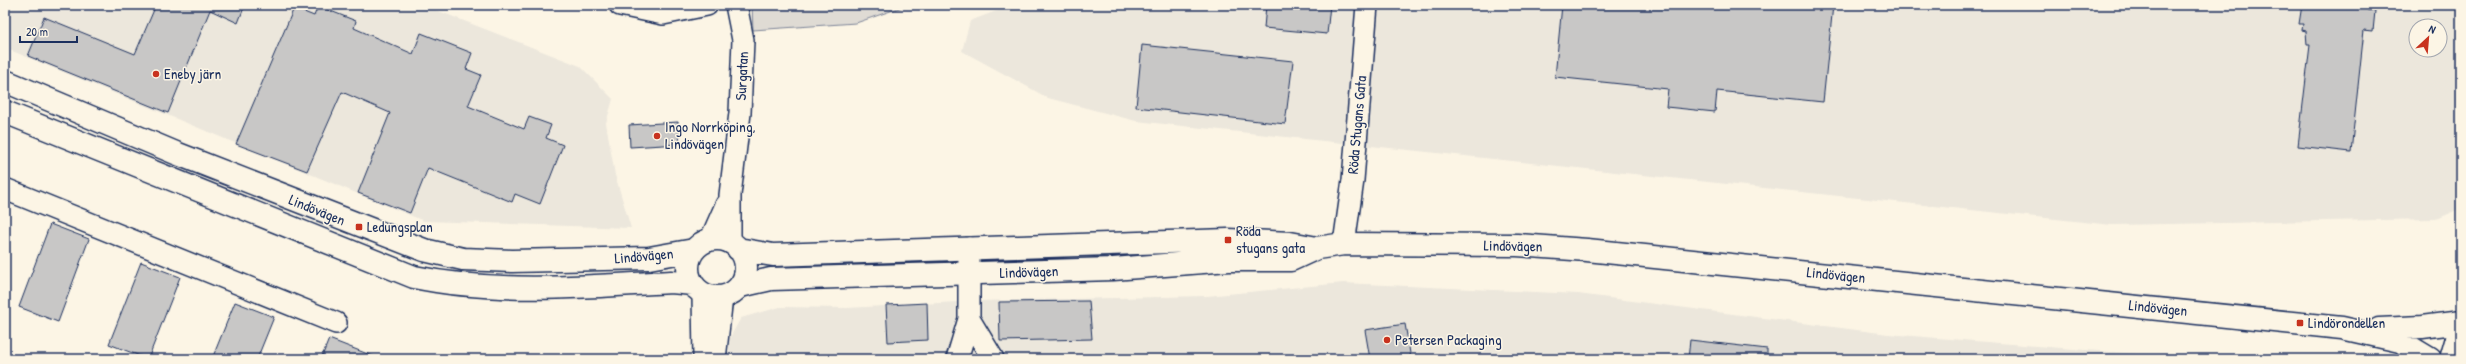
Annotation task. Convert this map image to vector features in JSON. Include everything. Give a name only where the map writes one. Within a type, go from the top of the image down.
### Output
[{"type":"main road","name":"Lindövägen","points":[[5,81],[178,154],[424,250],[463,259],[512,262],[649,258],[718,245],[772,255],[1228,240],[1290,243],[1317,248]]},
{"type":"main road","name":"Lindövägen","points":[[5,112],[414,277],[444,283],[508,287],[671,282],[714,290],[771,279],[1113,269],[1230,260],[1291,260],[1317,248],[1344,244],[1518,245],[1587,250],[2354,329],[2399,329],[2461,322]]},
{"type":"main road","points":[[718,245],[746,267],[744,277],[714,290],[687,269],[718,245]]},
{"type":"main road","name":"Lindövägen","points":[[2354,329],[2400,341],[2430,359]]},
{"type":"main road","points":[[2451,359],[2457,338],[2461,332]]},
{"type":"street","points":[[620,5],[663,14],[707,5]]},
{"type":"street","name":"Surgatan","points":[[718,245],[730,195],[735,160],[742,80],[743,33],[736,5]]},
{"type":"street","name":"Röda Stugans Gata","points":[[1344,244],[1353,180],[1367,5]]},
{"type":"street","points":[[5,189],[336,323]]},
{"type":"street","points":[[957,359],[969,319],[969,248]]},
{"type":"street","points":[[704,359],[714,290]]},
{"type":"street","points":[[714,290],[715,359]]},
{"type":"street","points":[[969,319],[993,359]]},
{"type":"shaded area","points":[[5,5],[423,5],[580,66],[613,99],[606,123],[615,175],[631,228],[424,221],[5,48]]},
{"type":"shaded area","points":[[752,5],[908,5],[856,23],[753,30]]},
{"type":"shaded area","points":[[1012,5],[2461,5],[2461,208],[2436,219],[2112,225],[1136,121],[1048,98],[962,51],[970,21]]},
{"type":"shaded area","points":[[1343,283],[1578,294],[1888,334],[2199,359],[729,359],[729,339],[741,318],[780,307],[847,308],[975,301],[1207,296]]},
{"type":"building","points":[[156,5],[245,5],[238,23],[210,10],[168,113],[28,56],[44,17],[135,54]]},
{"type":"building","points":[[1266,5],[1330,5],[1327,34],[1264,28]]},
{"type":"building","points":[[1562,5],[1833,5],[1823,102],[1717,91],[1715,112],[1666,107],[1668,89],[1555,77]]},
{"type":"building","points":[[2302,5],[2367,5],[2367,10],[2375,11],[2373,31],[2364,30],[2351,152],[2298,146],[2310,45],[2307,45],[2306,31],[2302,30],[2303,24],[2299,24]]},
{"type":"building","points":[[318,6],[356,21],[354,28],[413,54],[421,33],[472,53],[466,69],[481,75],[468,106],[524,129],[529,117],[551,125],[546,138],[563,145],[540,204],[515,194],[512,202],[428,168],[410,213],[358,193],[390,113],[342,92],[307,171],[236,144],[294,8],[314,16]]},
{"type":"building","points":[[1142,45],[1293,61],[1285,124],[1136,107]]},
{"type":"building","points":[[678,122],[680,144],[630,147],[629,125]]},
{"type":"building","points":[[50,224],[89,239],[58,322],[19,307]]},
{"type":"building","points":[[141,262],[180,277],[148,359],[109,344]]},
{"type":"building","points":[[1089,301],[1092,339],[1000,341],[999,302]]},
{"type":"building","points":[[235,302],[274,317],[257,359],[212,359]]},
{"type":"building","points":[[927,303],[928,340],[888,342],[886,305]]},
{"type":"building","name":"Petersen Packaging","points":[[1405,324],[1411,359],[1370,359],[1365,330]]},
{"type":"building","points":[[329,339],[378,358],[378,359],[321,359]]},
{"type":"building","points":[[1690,340],[1767,349],[1767,359],[1688,359]]},
{"type":"place","name":"Eneby järn","points":[[156,74]]},
{"type":"place","name":"Ingo Norrköping, Lindövägen","points":[[657,136]]},
{"type":"place","name":"Ledungsplan","points":[[359,227]]},
{"type":"place","name":"Röda stugans gata","points":[[1228,240]]},
{"type":"place","name":"Lindörondellen","points":[[2300,323]]},
{"type":"place","name":"Petersen Packaging","points":[[1387,340]]}]
